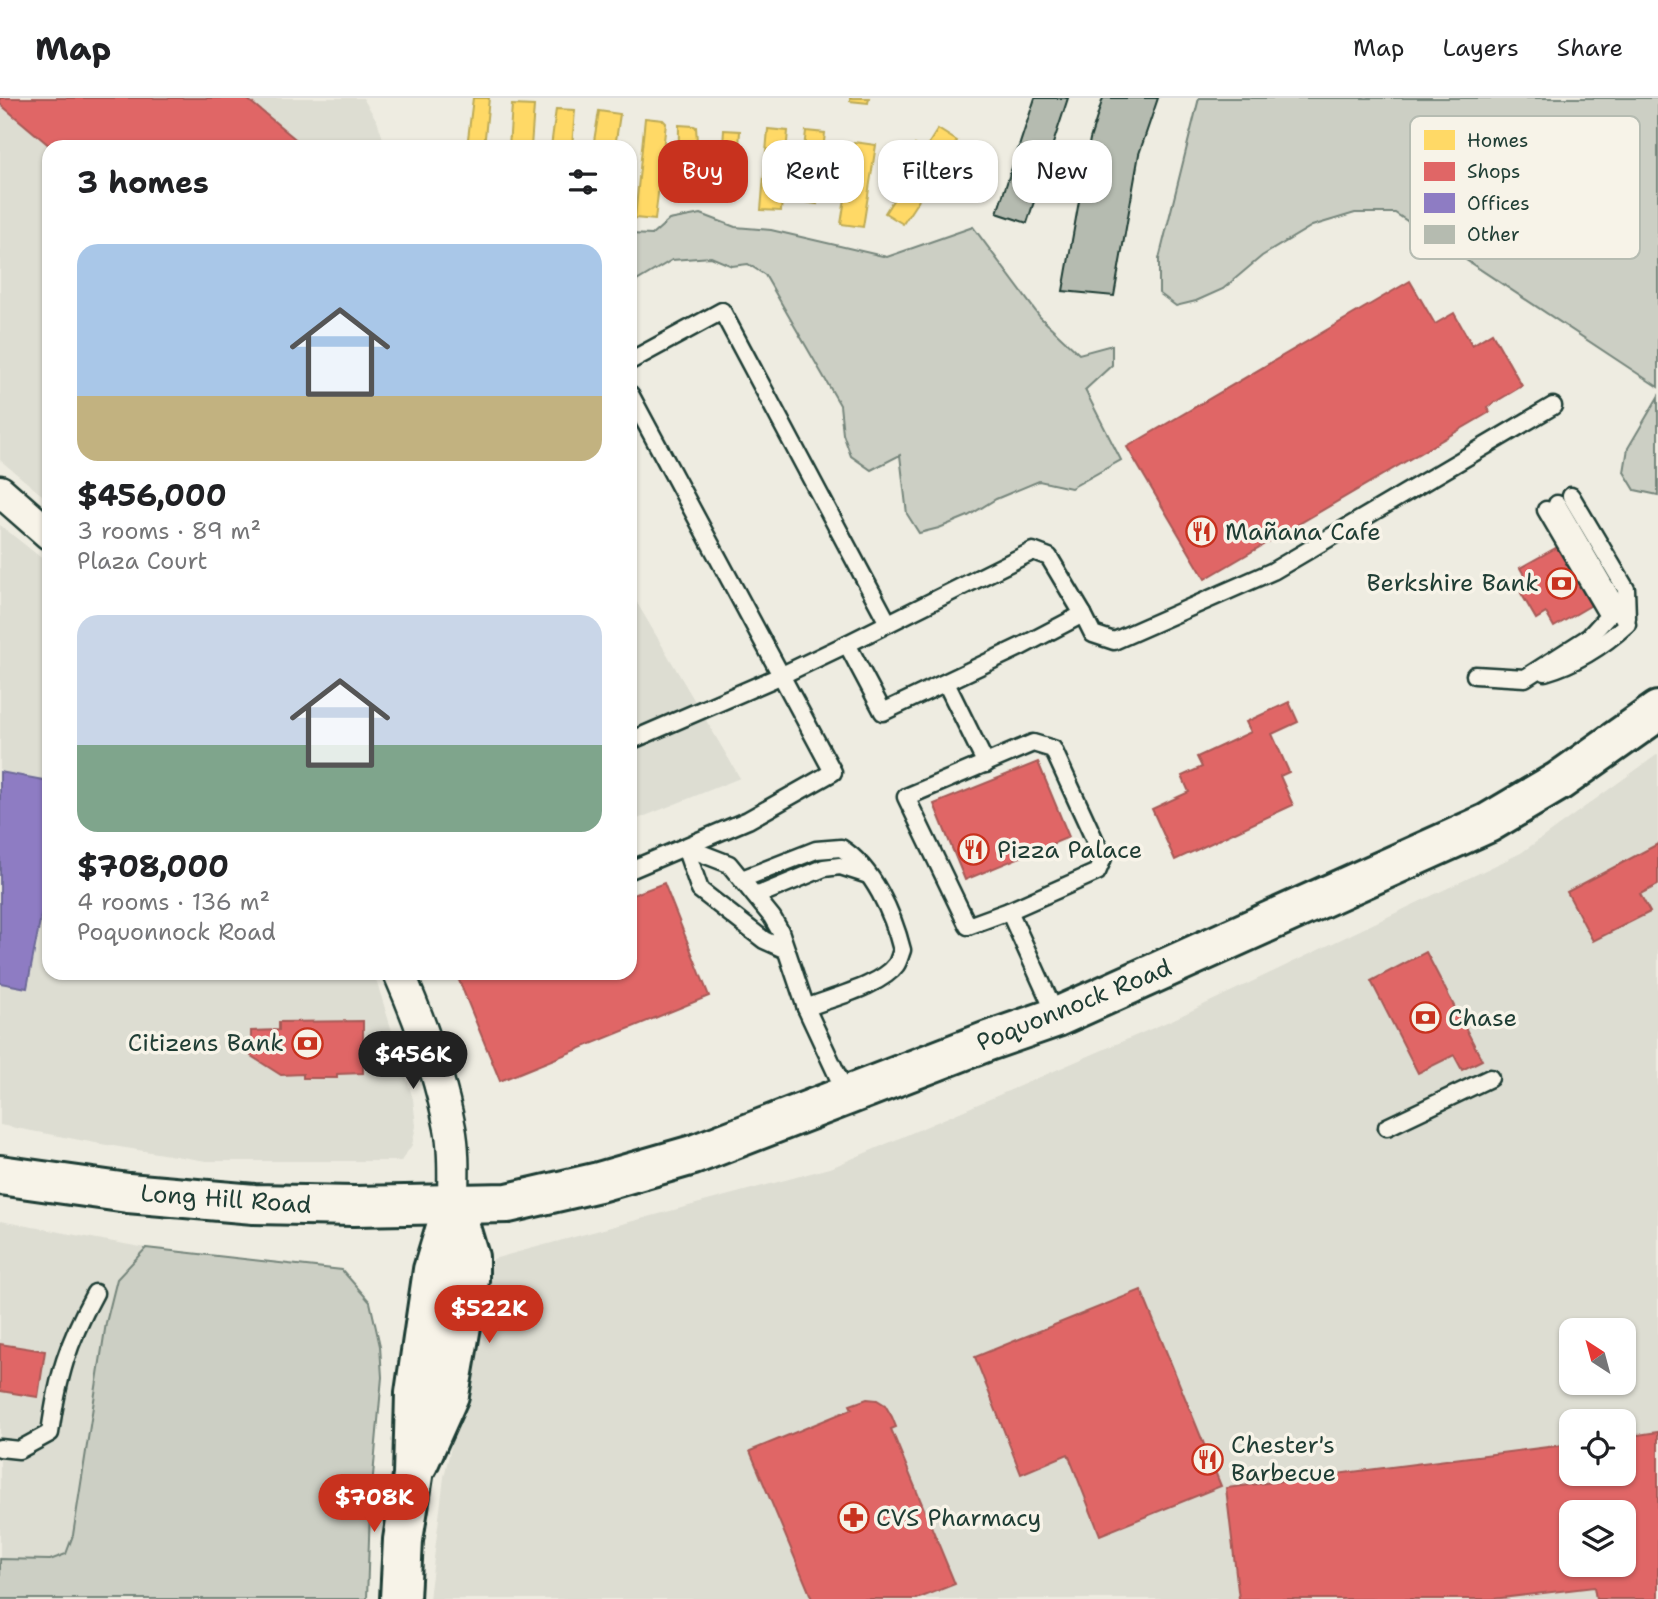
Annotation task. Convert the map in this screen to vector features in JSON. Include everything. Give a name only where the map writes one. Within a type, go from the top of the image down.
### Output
[{"type":"main road","name":"Poquonnock Road","points":[[453,1205],[508,1203],[599,1182],[693,1155],[1057,1017],[1488,823],[1559,781],[1658,711]]},
{"type":"main road","name":"Long Hill Road","points":[[0,1175],[128,1193],[254,1204],[453,1205]]},
{"type":"main road","points":[[400,1599],[403,1540],[413,1476],[415,1393],[433,1270],[453,1205]]},
{"type":"street","points":[[0,491],[42,528]]},
{"type":"street","points":[[402,980],[426,1045],[450,1127],[453,1205]]},
{"type":"lane","points":[[637,357],[722,311],[888,622]]},
{"type":"lane","points":[[637,738],[780,676],[1033,551],[1049,557],[1093,634],[1114,641],[1273,571],[1553,406]]},
{"type":"lane","points":[[637,407],[834,772],[748,820],[637,867]]},
{"type":"lane","points":[[1475,675],[1525,678],[1563,667],[1608,642],[1627,624],[1558,504],[1608,616],[1589,637],[1525,678]]},
{"type":"lane","points":[[847,644],[883,712],[1083,614]]},
{"type":"lane","points":[[946,683],[986,764]]},
{"type":"lane","points":[[1033,743],[1053,749],[1102,858],[1097,872],[1009,911],[968,926],[906,797],[1033,743]]},
{"type":"lane","points":[[685,847],[729,864],[756,896],[780,931],[806,1008],[847,1096]]},
{"type":"lane","points":[[685,847],[701,890],[764,940],[786,950]]},
{"type":"lane","points":[[743,879],[829,847],[841,848],[850,854],[877,888],[899,938],[902,950],[897,965],[872,982],[806,1008]]},
{"type":"lane","points":[[756,896],[824,868],[840,866],[868,874]]},
{"type":"lane","points":[[1009,911],[1057,1017]]},
{"type":"lane","points":[[1387,1127],[1490,1078]]},
{"type":"lane","points":[[0,1448],[19,1450],[50,1433],[60,1370],[75,1329],[95,1293]]},
{"type":"shaded area","points":[[0,98],[363,98],[377,121],[384,140],[42,140],[42,495],[0,460]]},
{"type":"shaded area","points":[[1199,98],[1658,98],[1658,387],[1465,259],[1640,259],[1640,116],[1410,116],[1410,223],[1395,213],[1355,213],[1312,226],[1262,256],[1223,289],[1196,301],[1176,306],[1159,293],[1159,259]]},
{"type":"shaded area","points":[[701,214],[735,227],[771,230],[887,257],[973,227],[1040,317],[1079,354],[1112,345],[1112,365],[1085,390],[1121,460],[1071,488],[1039,481],[996,499],[968,516],[919,533],[907,514],[900,455],[871,470],[851,456],[843,434],[840,405],[765,275],[748,264],[732,266],[711,257],[672,260],[637,281],[637,234],[652,235],[669,220]]},
{"type":"shaded area","points":[[1658,397],[1658,495],[1635,490],[1624,472],[1628,448]]},
{"type":"shaded area","points":[[0,525],[42,558],[42,980],[376,980],[413,1099],[416,1126],[412,1145],[401,1161],[206,1161],[0,1125]]},
{"type":"shaded area","points":[[637,603],[740,778],[637,819]]},
{"type":"shaded area","points":[[1658,754],[1658,1599],[429,1599],[444,1477],[493,1259],[833,1167],[1174,1019],[1521,853]]},
{"type":"shaded area","points":[[0,1221],[146,1248],[117,1280],[106,1323],[73,1535],[66,1554],[50,1560],[0,1559]]},
{"type":"shaded area","points":[[146,1248],[342,1270],[370,1302],[380,1346],[382,1377],[370,1509],[367,1599],[0,1599],[0,1559],[50,1560],[66,1554],[73,1535],[106,1323],[117,1279]]},
{"type":"building: Homes","points":[[473,98],[489,98],[485,140],[468,140]]},
{"type":"building: Homes","points":[[850,98],[869,98],[868,103],[850,101]]},
{"type":"building: Homes","points":[[512,105],[534,106],[532,140],[510,140]]},
{"type":"building: Homes","points":[[556,109],[575,110],[573,140],[552,140]]},
{"type":"building: Homes","points":[[599,111],[620,114],[616,140],[594,140]]},
{"type":"building: Homes","points":[[645,118],[663,120],[666,123],[664,140],[658,140],[655,220],[637,218]]},
{"type":"building: Homes","points":[[679,125],[696,127],[697,140],[679,140]]},
{"type":"building: Homes","points":[[768,129],[788,131],[787,140],[767,140]]},
{"type":"building: Homes","points":[[938,129],[955,140],[931,140]]},
{"type":"building: Homes","points":[[724,130],[740,131],[739,140],[723,140]]},
{"type":"building: Homes","points":[[806,131],[825,133],[824,140],[805,140]]},
{"type":"building: Homes","points":[[864,143],[876,145],[863,227],[841,224],[844,203],[864,203]]},
{"type":"building: Homes","points":[[762,198],[762,203],[782,203],[781,211],[761,210]]},
{"type":"building: Homes","points":[[891,203],[917,203],[903,224],[885,213]]},
{"type":"building: Shops","points":[[0,98],[246,98],[297,140],[43,140],[0,104]]},
{"type":"building: Shops","points":[[1410,281],[1435,324],[1454,313],[1472,345],[1492,333],[1522,386],[1487,407],[1490,412],[1205,579],[1127,447]]},
{"type":"building: Shops","points":[[1561,545],[1595,603],[1554,627],[1546,613],[1536,619],[1521,593],[1531,587],[1520,568]]},
{"type":"building: Shops","points":[[1289,702],[1298,722],[1272,734],[1289,772],[1280,776],[1293,805],[1175,860],[1152,809],[1189,792],[1182,776],[1202,767],[1197,757],[1251,732],[1246,722]]},
{"type":"building: Shops","points":[[1038,762],[1069,837],[965,880],[934,804]]},
{"type":"building: Shops","points":[[1658,844],[1658,885],[1640,894],[1650,912],[1593,941],[1567,892]]},
{"type":"building: Shops","points":[[664,883],[709,996],[500,1081],[459,980],[637,980],[637,893]]},
{"type":"building: Shops","name":"Chase","points":[[1426,952],[1482,1060],[1462,1070],[1454,1055],[1418,1073],[1371,981]]},
{"type":"building: Shops","name":"Citizens Bank","points":[[363,1021],[363,1073],[337,1074],[337,1078],[303,1078],[303,1074],[281,1075],[251,1056],[251,1031],[279,1030],[279,1022]]},
{"type":"building: Shops","points":[[1141,1290],[1221,1486],[1100,1535],[1068,1454],[1021,1474],[975,1357]]},
{"type":"building: Shops","points":[[0,1344],[45,1351],[38,1397],[0,1391]]},
{"type":"building: Shops","name":"CVS Pharmacy","points":[[867,1399],[877,1400],[885,1405],[892,1417],[896,1427],[891,1429],[955,1584],[917,1599],[812,1599],[750,1451],[852,1409],[850,1405]]},
{"type":"building: Shops","points":[[1658,1432],[1658,1599],[1596,1599],[1594,1587],[1493,1599],[1239,1599],[1226,1488],[1559,1446],[1559,1486],[1636,1486],[1636,1435]]},
{"type":"building: Offices","points":[[0,772],[42,780],[42,910],[27,988],[0,983]]},
{"type":"building: Other","points":[[1035,98],[1068,98],[1054,140],[1021,140]]},
{"type":"building: Other","points":[[1103,98],[1158,98],[1139,154],[1114,296],[1063,291],[1079,203],[1112,203],[1112,140],[1090,139]]},
{"type":"building: Other","points":[[1012,168],[1012,203],[1034,203],[1027,223],[997,213]]},
{"type":"place","name":"Mañana Cafe","points":[[1202,532]]},
{"type":"place","name":"Berkshire Bank","points":[[1562,583]]},
{"type":"place","name":"Pizza Palace","points":[[974,850]]},
{"type":"place","name":"Chase","points":[[1425,1018]]},
{"type":"place","name":"Citizens Bank","points":[[307,1043]]},
{"type":"place","name":"Chester's Barbecue","points":[[1208,1459]]},
{"type":"place","name":"CVS Pharmacy","points":[[853,1518]]}]
